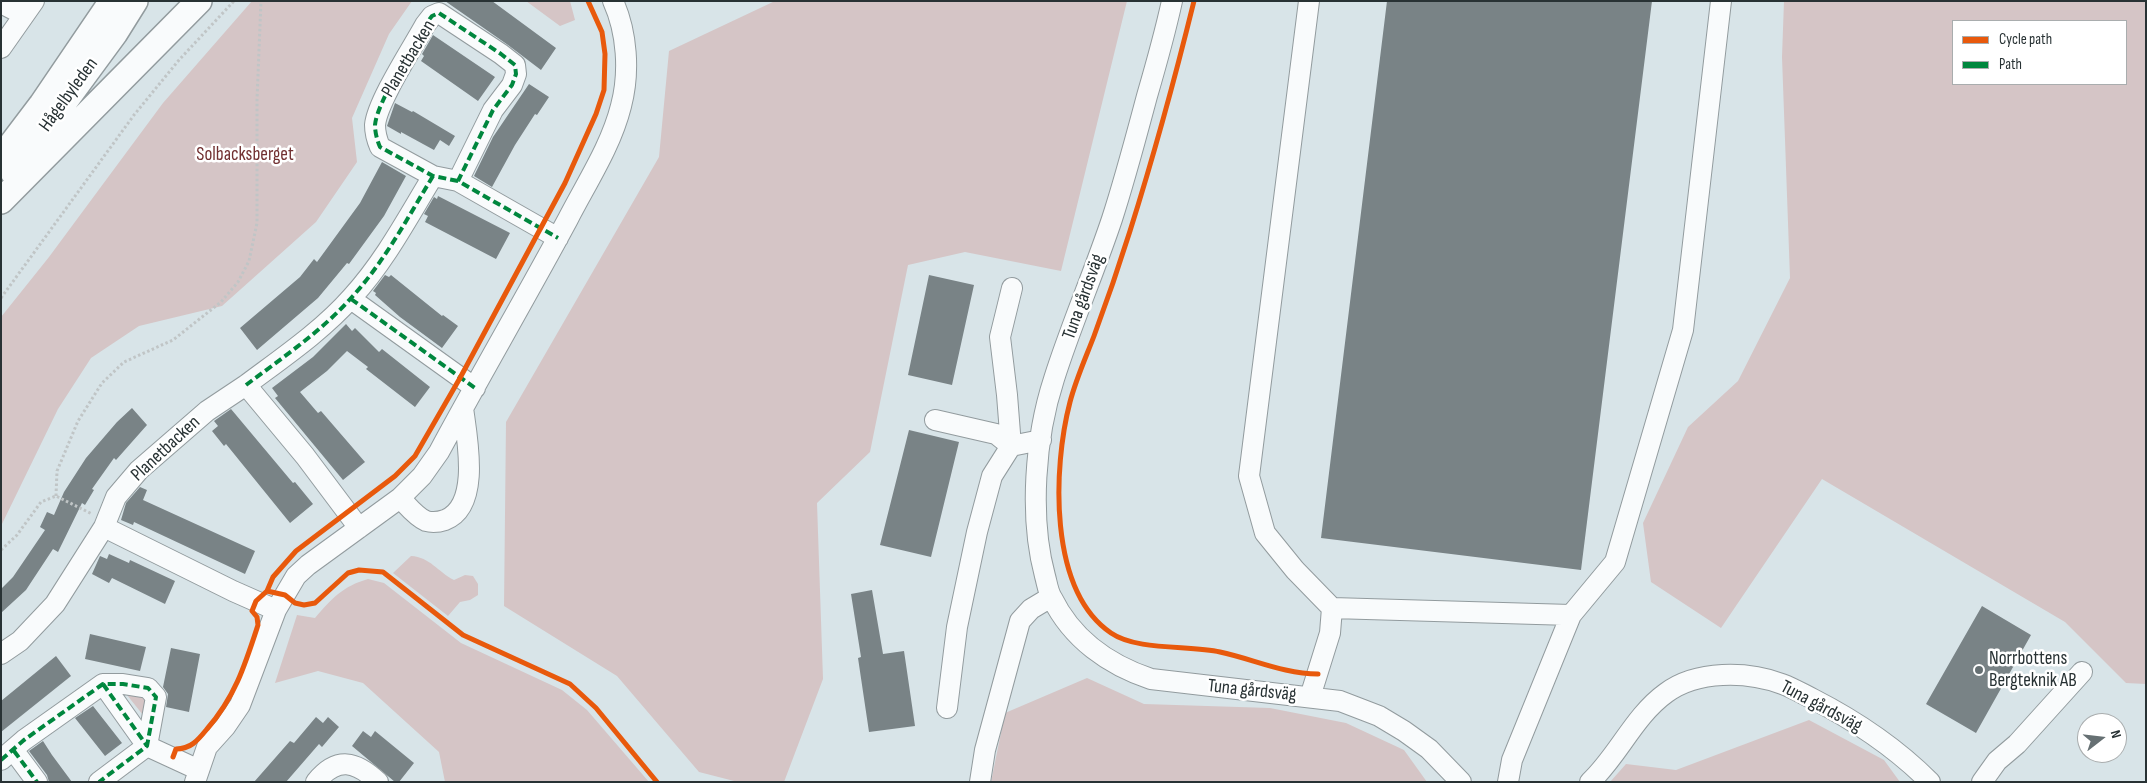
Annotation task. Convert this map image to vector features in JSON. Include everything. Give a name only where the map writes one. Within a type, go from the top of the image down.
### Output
[{"type":"main road","name":"Hågelbyleden","points":[[1,158],[42,104],[112,1]]},
{"type":"main road","name":"Hågelbyleden","points":[[1,188],[115,33],[135,1]]},
{"type":"main road","points":[[1,201],[199,1]]},
{"type":"street","points":[[103,684],[147,746],[197,776],[207,747],[225,727],[240,705],[276,610],[296,576],[308,565],[400,498],[422,476],[439,452],[558,238],[615,127],[622,104],[626,54],[613,1]]},
{"type":"street","name":"Tuna gårdsväg","points":[[1172,1],[1112,219],[1053,380],[1044,416],[1040,440],[1036,512],[1043,567],[1051,597],[1066,621],[1088,645],[1107,660],[1128,671],[1151,679],[1340,701],[1379,716],[1429,749],[1461,782]]},
{"type":"street","points":[[1309,1],[1249,476],[1265,534],[1295,570],[1332,608],[1572,615]]},
{"type":"street","points":[[1508,782],[1515,752],[1572,615],[1615,562],[1683,330],[1722,1]]},
{"type":"street","points":[[1,3],[29,8],[1,48]]},
{"type":"street","name":"Planetbacken","points":[[458,181],[489,118],[512,85],[516,74],[515,65],[447,17],[439,14],[432,16],[425,25],[387,92],[375,122],[380,147],[433,176],[458,181],[558,238]]},
{"type":"street","name":"Planetbacken","points":[[1,654],[20,641],[55,604],[105,524],[116,497],[147,461],[207,411],[307,340],[351,299],[386,253],[433,176]]},
{"type":"street","points":[[947,708],[956,627],[977,532],[992,476],[1011,446],[1000,337],[1012,288]]},
{"type":"street","points":[[351,299],[475,388]]},
{"type":"street","points":[[246,385],[305,456],[359,528]]},
{"type":"street","points":[[400,498],[427,521],[439,523],[453,517],[465,499],[468,482],[468,451],[463,408]]},
{"type":"street","points":[[935,420],[996,434],[1011,446]]},
{"type":"street","points":[[1011,446],[1040,440]]},
{"type":"street","points":[[105,524],[233,591],[276,610]]},
{"type":"street","points":[[980,782],[985,750],[1020,621],[1031,609],[1051,597]]},
{"type":"street","points":[[1310,697],[1330,633],[1332,608]]},
{"type":"street","points":[[1982,782],[1997,761],[2017,744],[2082,672]]},
{"type":"street","name":"Tuna gårdsväg","points":[[1590,782],[1645,713],[1666,692],[1694,679],[1720,675],[1749,676],[1782,684],[1832,709],[1894,748],[1930,782]]},
{"type":"street","points":[[37,782],[8,755],[24,740],[103,684],[124,684],[148,688],[156,697],[147,746],[99,782]]},
{"type":"street","points":[[316,782],[326,771],[334,766],[347,763],[368,772],[378,782]]},
{"type":"path","points":[[1,298],[134,115],[179,60],[234,1]]},
{"type":"path","points":[[56,496],[57,470],[78,421],[102,383],[124,362],[173,340],[221,302],[238,282],[249,261],[257,223],[257,100],[260,1]]},
{"type":"path","points":[[56,496],[105,524]]},
{"type":"path","points":[[1,550],[17,535],[42,502],[56,496]]},
{"type":"green space","name":"Solbacksberget","points":[[252,1],[412,1],[389,34],[352,118],[357,162],[316,222],[222,306],[139,326],[91,358],[58,409],[1,526],[1,317],[49,257],[163,103]]},
{"type":"green space","points":[[526,1],[570,1],[575,20],[560,26]]},
{"type":"green space","points":[[775,1],[1127,1],[1061,271],[965,252],[908,265],[870,452],[817,503],[823,679],[784,782],[738,782],[699,772],[617,676],[504,606],[506,422],[659,157],[669,51]]},
{"type":"green space","points":[[1784,1],[2146,1],[2146,684],[2126,683],[2065,622],[1822,479],[1721,628],[1651,582],[1643,523],[1688,427],[1738,381],[1790,278],[1782,57]]},
{"type":"green space","points":[[411,556],[429,562],[454,580],[465,575],[473,576],[478,584],[478,595],[470,600],[460,602],[448,616],[393,573]]},
{"type":"green space","points":[[368,579],[384,583],[461,643],[562,690],[587,710],[649,782],[445,782],[439,752],[363,683],[318,671],[275,683],[297,615],[315,618],[344,589]]},
{"type":"green space","points":[[1087,678],[1144,704],[1270,708],[1346,723],[1404,750],[1427,782],[991,782],[1005,713]]},
{"type":"green space","points":[[127,695],[146,697],[143,715]]},
{"type":"green space","points":[[1809,720],[1884,760],[1900,782],[1610,782],[1626,764],[1676,770]]},
{"type":"building","points":[[445,1],[492,1],[556,48],[541,70]]},
{"type":"building","points":[[1387,1],[1652,1],[1581,570],[1321,538]]},
{"type":"building","points":[[433,35],[495,77],[478,101],[421,61],[424,56],[422,54]]},
{"type":"building","points":[[529,84],[549,97],[537,115],[535,114],[515,145],[492,187],[474,176],[493,137]]},
{"type":"building","points":[[395,103],[413,111],[455,136],[449,146],[440,140],[434,150],[387,126]]},
{"type":"building","points":[[382,162],[406,176],[384,216],[349,264],[347,263],[318,298],[257,350],[240,328],[300,277],[314,259],[317,262],[360,203]]},
{"type":"building","points":[[438,196],[510,233],[496,259],[425,222],[428,216],[424,214],[434,197],[437,199]]},
{"type":"building","points":[[385,275],[389,277],[391,275],[442,316],[458,326],[442,348],[400,317],[375,295],[376,293],[373,291]]},
{"type":"building","points":[[929,275],[974,285],[952,385],[908,375]]},
{"type":"building","points":[[346,324],[352,331],[355,328],[379,352],[382,349],[430,387],[415,407],[366,369],[368,367],[347,351],[327,371],[300,392],[318,413],[321,411],[365,462],[343,480],[275,398],[278,396],[272,388],[313,357]]},
{"type":"building","points":[[132,408],[147,425],[116,460],[114,458],[92,489],[94,490],[85,505],[82,503],[58,552],[53,549],[26,590],[1,613],[1,589],[13,577],[45,530],[40,527],[47,512],[54,515],[64,492],[86,458],[117,422]]},
{"type":"building","points":[[231,409],[313,504],[290,523],[226,444],[224,446],[212,431],[218,426],[214,421]]},
{"type":"building","points":[[909,430],[959,442],[931,557],[880,545]]},
{"type":"building","points":[[140,487],[147,490],[143,500],[255,551],[245,574],[134,522],[133,525],[121,520],[126,503]]},
{"type":"building","points":[[109,554],[129,563],[130,560],[175,581],[165,604],[112,578],[109,583],[92,574],[100,556],[107,559]]},
{"type":"building","points":[[872,590],[883,654],[904,651],[915,726],[869,732],[858,658],[861,657],[851,594]]},
{"type":"building","name":"Norrbottens Bergteknik AB","points":[[1982,606],[2031,635],[1976,733],[1926,704]]},
{"type":"building","points":[[90,634],[146,647],[140,671],[85,659]]},
{"type":"building","points":[[171,648],[200,654],[189,712],[166,707],[168,694],[163,687]]},
{"type":"building","points":[[56,656],[71,676],[1,732],[1,701]]},
{"type":"building","points":[[93,706],[122,743],[105,756],[75,718]]},
{"type":"building","points":[[316,717],[323,723],[328,717],[339,727],[322,747],[319,744],[286,782],[254,782],[290,741],[294,743]]},
{"type":"building","points":[[363,731],[371,737],[375,731],[414,763],[399,782],[395,782],[352,746]]},
{"type":"building","points":[[43,741],[72,782],[49,782],[47,775],[29,751]]},
{"type":"marked path","points":[[458,181],[433,176],[380,147],[375,130],[377,115],[396,75],[425,25],[432,16],[439,13],[515,65],[516,74],[512,85],[493,110],[458,181],[558,238]]},
{"type":"marked path","points":[[246,385],[315,333],[352,297],[386,254],[433,176]]},
{"type":"marked path","points":[[351,299],[475,388]]},
{"type":"marked path","points":[[103,684],[147,746]]},
{"type":"marked path","points":[[1,760],[24,740],[103,684],[123,684],[148,688],[156,697],[147,746],[99,782]]},
{"type":"marked path","points":[[14,751],[37,782]]},
{"type":"cycle path","points":[[173,757],[176,749],[190,746],[200,737],[217,717],[232,693],[244,667],[258,625],[257,617],[252,611],[256,601],[267,591],[273,577],[296,551],[395,476],[415,456],[460,378],[565,183],[596,114],[604,90],[605,54],[602,32],[588,1]]},
{"type":"cycle path","points":[[1194,1],[1139,202],[1113,284],[1070,402],[1060,459],[1060,526],[1066,558],[1076,588],[1090,613],[1111,633],[1135,643],[1220,652],[1293,672],[1318,674]]},
{"type":"cycle path","points":[[267,591],[285,595],[295,603],[304,605],[315,603],[348,573],[359,570],[383,572],[463,635],[570,684],[596,708],[657,782]]},
{"type":"place","name":"Norrbottens Bergteknik AB","points":[[1979,670]]}]
